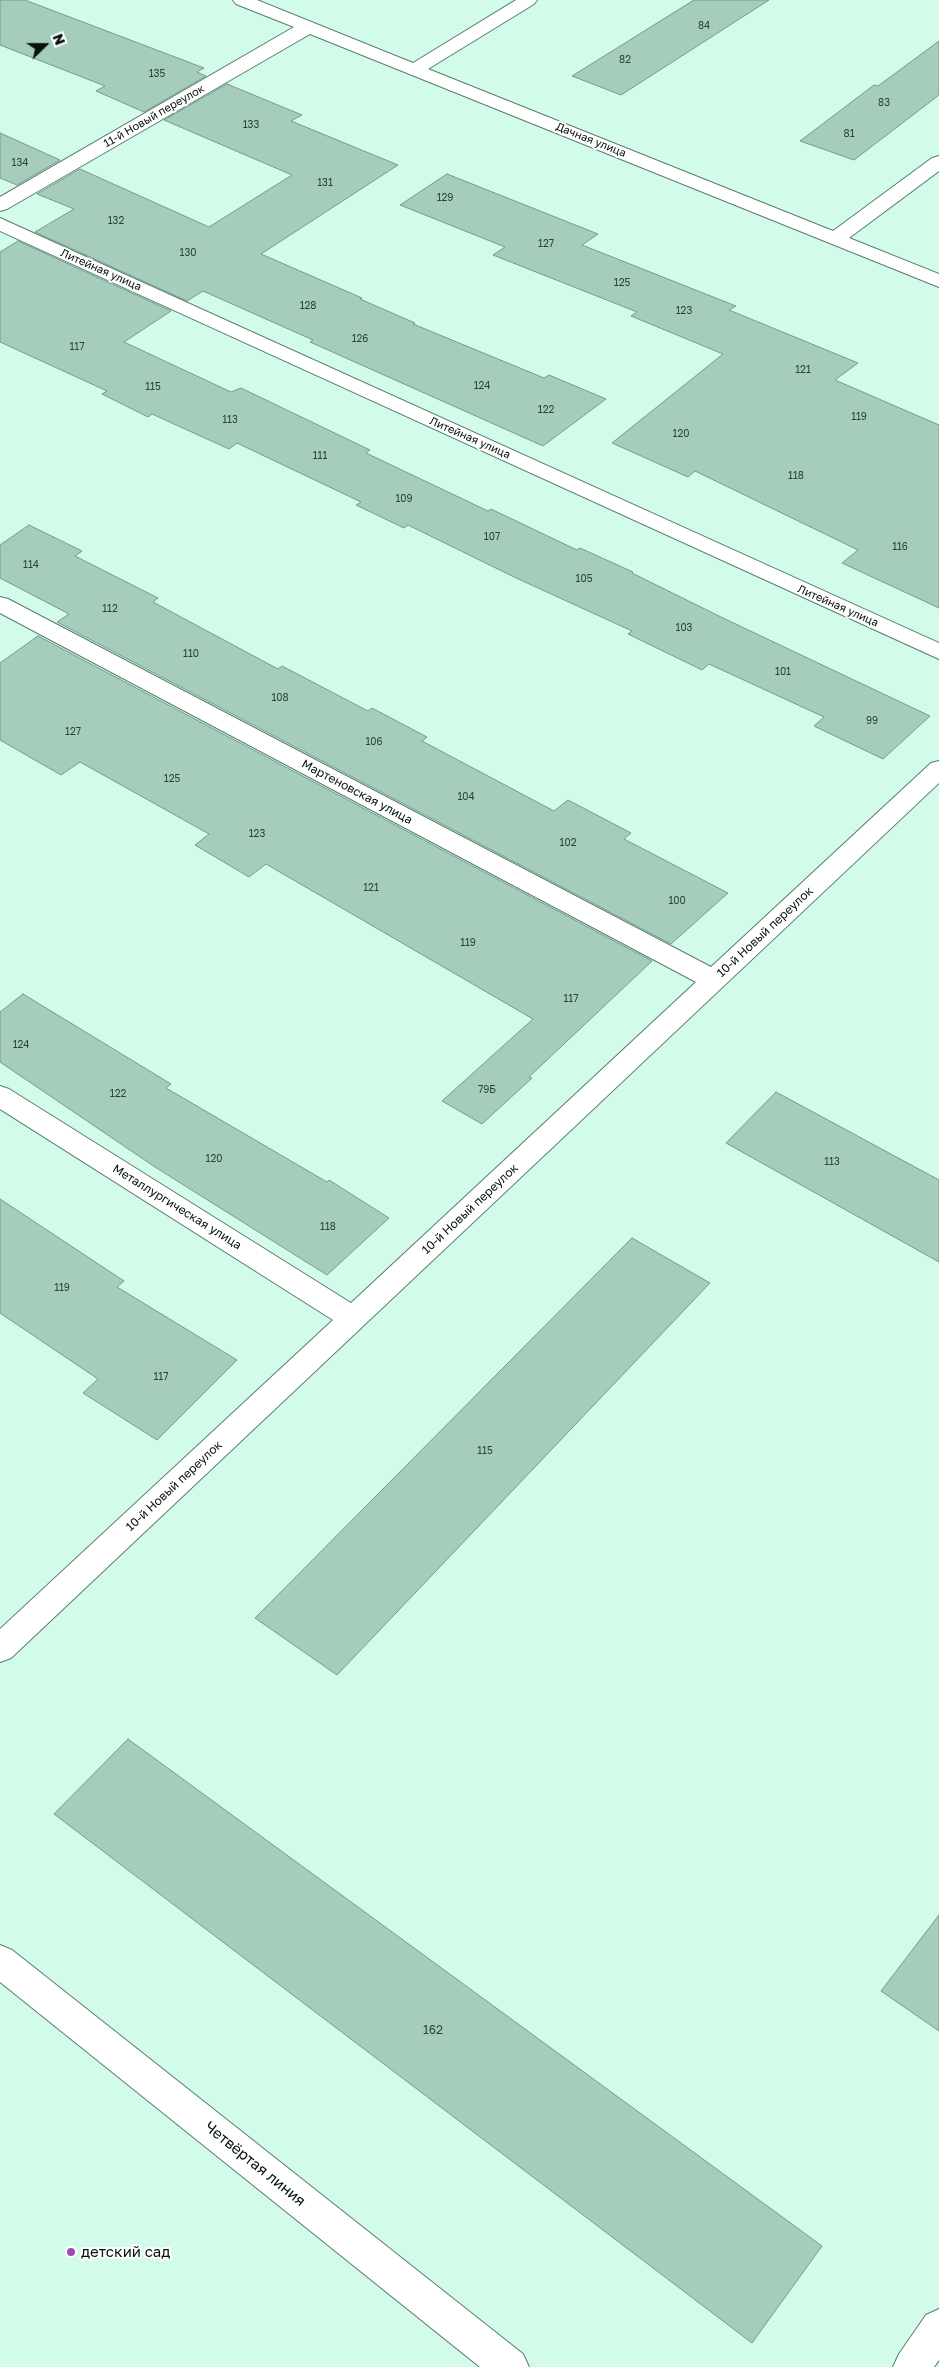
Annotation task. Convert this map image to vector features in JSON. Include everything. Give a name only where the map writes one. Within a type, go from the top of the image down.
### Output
[{"type":"street","name":"Дачная улица","points":[[242,0],[939,281]]},
{"type":"street","points":[[415,69],[528,0]]},
{"type":"street","name":"11-й Новый переулок","points":[[0,205],[308,27]]},
{"type":"street","points":[[835,239],[939,162]]},
{"type":"street","name":"Литейная улица","points":[[0,224],[939,652]]},
{"type":"street","name":"Мартеновская улица","points":[[0,604],[714,980]]},
{"type":"street","name":"10-й Новый переулок","points":[[0,1649],[939,769]]},
{"type":"street","name":"Металлургическая улица","points":[[0,1096],[353,1318]]},
{"type":"street","name":"Четвёртая линия","points":[[0,1960],[510,2367]]},
{"type":"street","points":[[912,2367],[939,2328]]},
{"type":"building","points":[[0,0],[25,0],[204,68],[197,72],[206,76],[144,112],[96,91],[105,86],[0,45]]},
{"type":"building","points":[[694,0],[769,0],[621,95],[572,76]]},
{"type":"building","points":[[939,41],[939,95],[854,160],[800,141],[874,85],[878,86]]},
{"type":"building","points":[[227,84],[302,115],[291,121],[398,165],[261,254],[362,298],[360,299],[415,323],[413,324],[544,378],[549,375],[606,399],[543,446],[310,342],[313,340],[203,291],[187,301],[35,232],[74,209],[37,194],[80,169],[209,227],[292,175],[164,120]]},
{"type":"building","points":[[0,133],[60,160],[17,185],[0,178]]},
{"type":"building","points":[[447,174],[598,234],[582,245],[736,306],[729,310],[858,363],[835,380],[939,425],[939,608],[842,563],[858,550],[695,471],[688,477],[612,443],[723,354],[631,316],[637,312],[493,255],[505,247],[400,205]]},
{"type":"building","points":[[18,241],[171,311],[124,342],[231,392],[241,388],[370,450],[366,453],[488,511],[491,509],[577,550],[580,548],[633,572],[723,618],[930,716],[883,759],[814,726],[824,717],[709,664],[702,670],[628,634],[632,631],[514,577],[408,525],[404,528],[356,505],[361,502],[237,443],[229,449],[152,414],[148,417],[102,394],[107,391],[0,342],[0,252]]},
{"type":"building","points":[[29,525],[82,551],[75,556],[158,598],[153,602],[278,669],[282,666],[368,711],[372,708],[427,737],[422,741],[554,811],[568,800],[631,833],[624,839],[728,893],[671,944],[57,622],[69,614],[0,578],[0,545]]},
{"type":"building","points":[[38,636],[652,961],[482,1124],[442,1101],[533,1019],[266,864],[249,877],[195,845],[209,834],[80,762],[61,775],[0,740],[0,663]]},
{"type":"building","points":[[23,994],[171,1084],[166,1088],[327,1182],[329,1180],[389,1218],[327,1275],[155,1167],[0,1062],[0,1012]]},
{"type":"building","points":[[776,1092],[939,1180],[939,1262],[726,1143]]},
{"type":"building","points":[[0,1199],[124,1281],[117,1287],[237,1360],[157,1440],[83,1393],[98,1379],[0,1313]]},
{"type":"building","points":[[632,1238],[710,1283],[337,1675],[255,1618]]},
{"type":"building","points":[[128,1739],[822,2246],[752,2343],[54,1814]]},
{"type":"building","points":[[939,1915],[939,2031],[881,1991]]},
{"type":"place","name":"детский сад","points":[[71,2252]]}]
